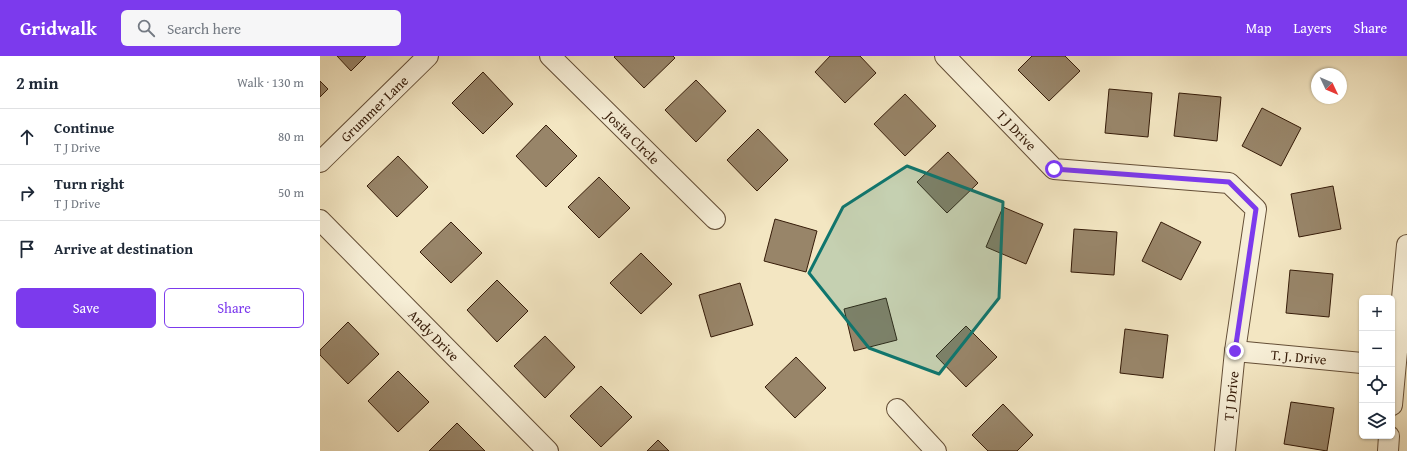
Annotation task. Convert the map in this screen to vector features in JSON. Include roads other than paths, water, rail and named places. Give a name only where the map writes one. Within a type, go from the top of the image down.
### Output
[{"type":"street","name":"Grummer Lane","points":[[320,162],[428,56]]},
{"type":"street","name":"Josita Clrcle","points":[[550,56],[716,219]]},
{"type":"street","name":"T J Drive","points":[[944,56],[1054,169],[1229,182],[1256,209],[1235,351],[1224,451]]},
{"type":"street","name":"Andy Drive","points":[[320,220],[548,451]]},
{"type":"street","points":[[1395,356],[1407,245]]},
{"type":"street","name":"T. J. Drive","points":[[1235,351],[1359,363]]},
{"type":"street","points":[[1392,403],[1394,367]]},
{"type":"street","points":[[897,410],[936,451]]},
{"type":"street","points":[[1388,451],[1389,439]]}]
